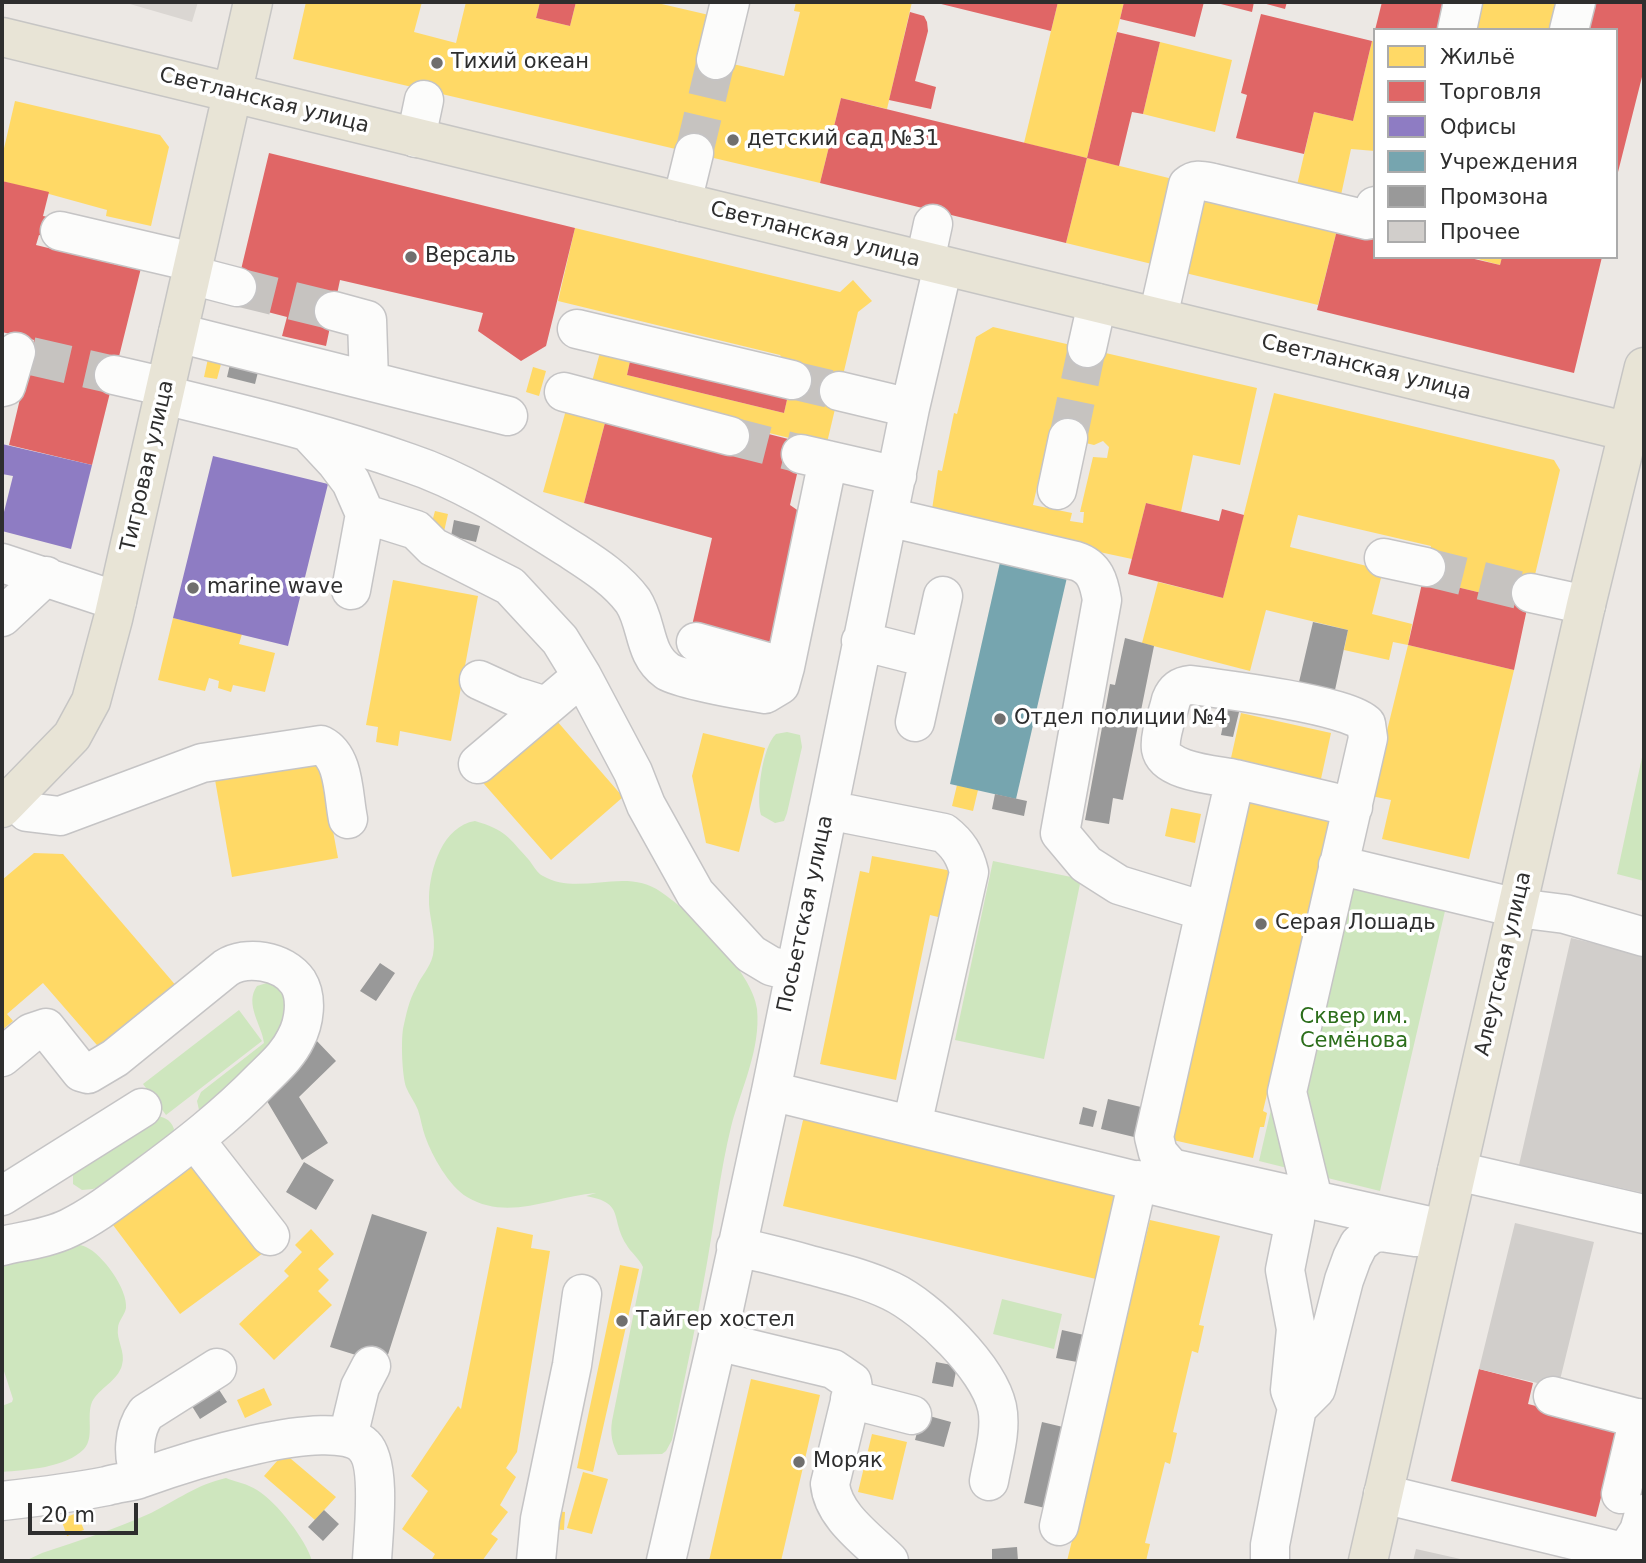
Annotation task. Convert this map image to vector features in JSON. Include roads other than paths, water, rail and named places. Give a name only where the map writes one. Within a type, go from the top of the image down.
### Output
[{"type":"main road","name":"Тигровая улица","points":[[7,803],[72,736],[91,701],[117,601],[230,93],[253,2]]},
{"type":"main road","name":"Светланская улица","points":[[2,37],[1629,432]]},
{"type":"main road","name":"Алеутская улица","points":[[1368,1561],[1586,605],[1631,481],[1629,432],[1644,367]]},
{"type":"street","points":[[716,60],[730,2]]},
{"type":"street","points":[[1458,28],[1464,2]]},
{"type":"street","points":[[1570,28],[1576,2]]},
{"type":"street","points":[[416,138],[424,100]]},
{"type":"street","points":[[682,202],[694,153]]},
{"type":"street","points":[[1158,317],[1188,185],[1193,181],[1205,181],[1367,220],[1373,213]]},
{"type":"street","name":"Посьетская улица","points":[[666,1561],[771,1091],[897,476],[934,264],[933,224]]},
{"type":"street","points":[[61,231],[192,269],[237,287]]},
{"type":"street","points":[[1087,348],[1097,303]]},
{"type":"street","points":[[334,311],[367,320],[369,380]]},
{"type":"street","points":[[577,330],[792,380]]},
{"type":"street","points":[[178,333],[508,416]]},
{"type":"street","points":[[2,387],[6,386],[16,352]]},
{"type":"street","points":[[114,375],[410,463],[451,481],[496,504],[605,572],[633,601],[654,660],[670,673],[765,694],[780,685],[785,667],[815,457],[897,476]]},
{"type":"street","points":[[839,391],[910,408]]},
{"type":"street","points":[[564,392],[730,436]]},
{"type":"street","points":[[307,432],[351,482],[365,514],[351,590]]},
{"type":"street","points":[[1057,490],[1068,438]]},
{"type":"street","points":[[365,514],[416,530],[433,547],[510,586],[560,640],[582,676],[633,772],[646,805],[695,893],[751,954],[771,966],[794,972]]},
{"type":"street","points":[[888,517],[1087,564],[1099,582],[1102,600],[1060,833],[1086,864],[1119,885],[1204,911]]},
{"type":"street","points":[[1384,558],[1426,567]]},
{"type":"street","points":[[2,563],[117,601]]},
{"type":"street","points":[[2,617],[46,576]]},
{"type":"street","points":[[1531,593],[1586,605]]},
{"type":"street","points":[[915,722],[943,596]]},
{"type":"street","points":[[862,641],[928,658]]},
{"type":"street","points":[[696,642],[785,667]]},
{"type":"street","points":[[478,764],[582,676]]},
{"type":"street","points":[[479,680],[514,696],[546,706]]},
{"type":"street","points":[[1313,1199],[1287,1092],[1338,865],[1353,807],[1368,738],[1363,720],[1349,714],[1281,698],[1183,685],[1174,694],[1161,746],[1164,756],[1174,766],[1353,807]]},
{"type":"street","points":[[7,803],[27,812],[60,816],[202,763],[321,745],[330,749],[337,762],[348,819]]},
{"type":"street","points":[[1235,779],[1154,1137],[1158,1153],[1171,1168],[1313,1199],[1442,1235]]},
{"type":"street","points":[[828,810],[944,834],[960,849],[969,872],[912,1125]]},
{"type":"street","points":[[1338,865],[1517,908],[1565,914],[1644,937]]},
{"type":"street","points":[[2,1057],[31,1033],[46,1028],[81,1072],[88,1074],[115,1058],[234,963],[248,960],[279,968],[298,982],[304,1000],[304,1016],[298,1037],[288,1053],[241,1101],[195,1140],[87,1219],[65,1230],[2,1246]]},
{"type":"street","points":[[771,1091],[1295,1220],[1285,1270],[1296,1329],[1290,1390],[1297,1408]]},
{"type":"street","points":[[2,1196],[142,1108]]},
{"type":"street","points":[[195,1140],[270,1236]]},
{"type":"street","points":[[1457,1171],[1644,1214]]},
{"type":"street","points":[[1059,1526],[1138,1180]]},
{"type":"street","points":[[1263,1556],[1297,1408],[1315,1389],[1352,1258],[1364,1238],[1381,1232],[1442,1235]]},
{"type":"street","points":[[736,1247],[864,1279],[894,1292],[922,1312],[962,1349],[980,1370],[998,1409],[998,1430],[989,1481]]},
{"type":"street","points":[[536,1561],[540,1519],[572,1364],[582,1294]]},
{"type":"street","points":[[717,1341],[833,1369],[852,1382],[853,1388],[830,1484],[831,1496],[836,1508],[889,1561]]},
{"type":"street","points":[[348,1437],[359,1387],[371,1366]]},
{"type":"street","points":[[141,1477],[137,1468],[136,1436],[140,1421],[146,1413],[217,1368]]},
{"type":"street","points":[[1383,1494],[1631,1557],[1639,1531],[1632,1504],[1642,1419],[1553,1396]]},
{"type":"street","points":[[850,1399],[912,1415]]},
{"type":"street","points":[[2,1501],[82,1491],[274,1439],[348,1437],[364,1446],[372,1460],[375,1487],[372,1561]]},
{"type":"tunnel","points":[[694,153],[716,60]]},
{"type":"tunnel","points":[[237,287],[334,311]]},
{"type":"tunnel","points":[[1068,438],[1087,348]]},
{"type":"tunnel","points":[[31,356],[114,375]]},
{"type":"tunnel","points":[[792,380],[839,391]]},
{"type":"tunnel","points":[[730,436],[801,454]]},
{"type":"tunnel","points":[[1426,567],[1531,593]]},
{"type":"place","name":"Тихий океан","points":[[437,63]]},
{"type":"place","name":"детский сад №31","points":[[733,140]]},
{"type":"place","name":"Версаль","points":[[411,257]]},
{"type":"place","name":"marine wave","points":[[193,588]]},
{"type":"place","name":"Отдел полиции №4","points":[[1000,719]]},
{"type":"place","name":"Серая Лошадь","points":[[1261,924]]},
{"type":"place","name":"Тайгер хостел","points":[[622,1321]]},
{"type":"place","name":"Моряк","points":[[799,1462]]},
{"type":"park label","name":"Сквер им. Семёнова","points":[[1354,1030]]}]
